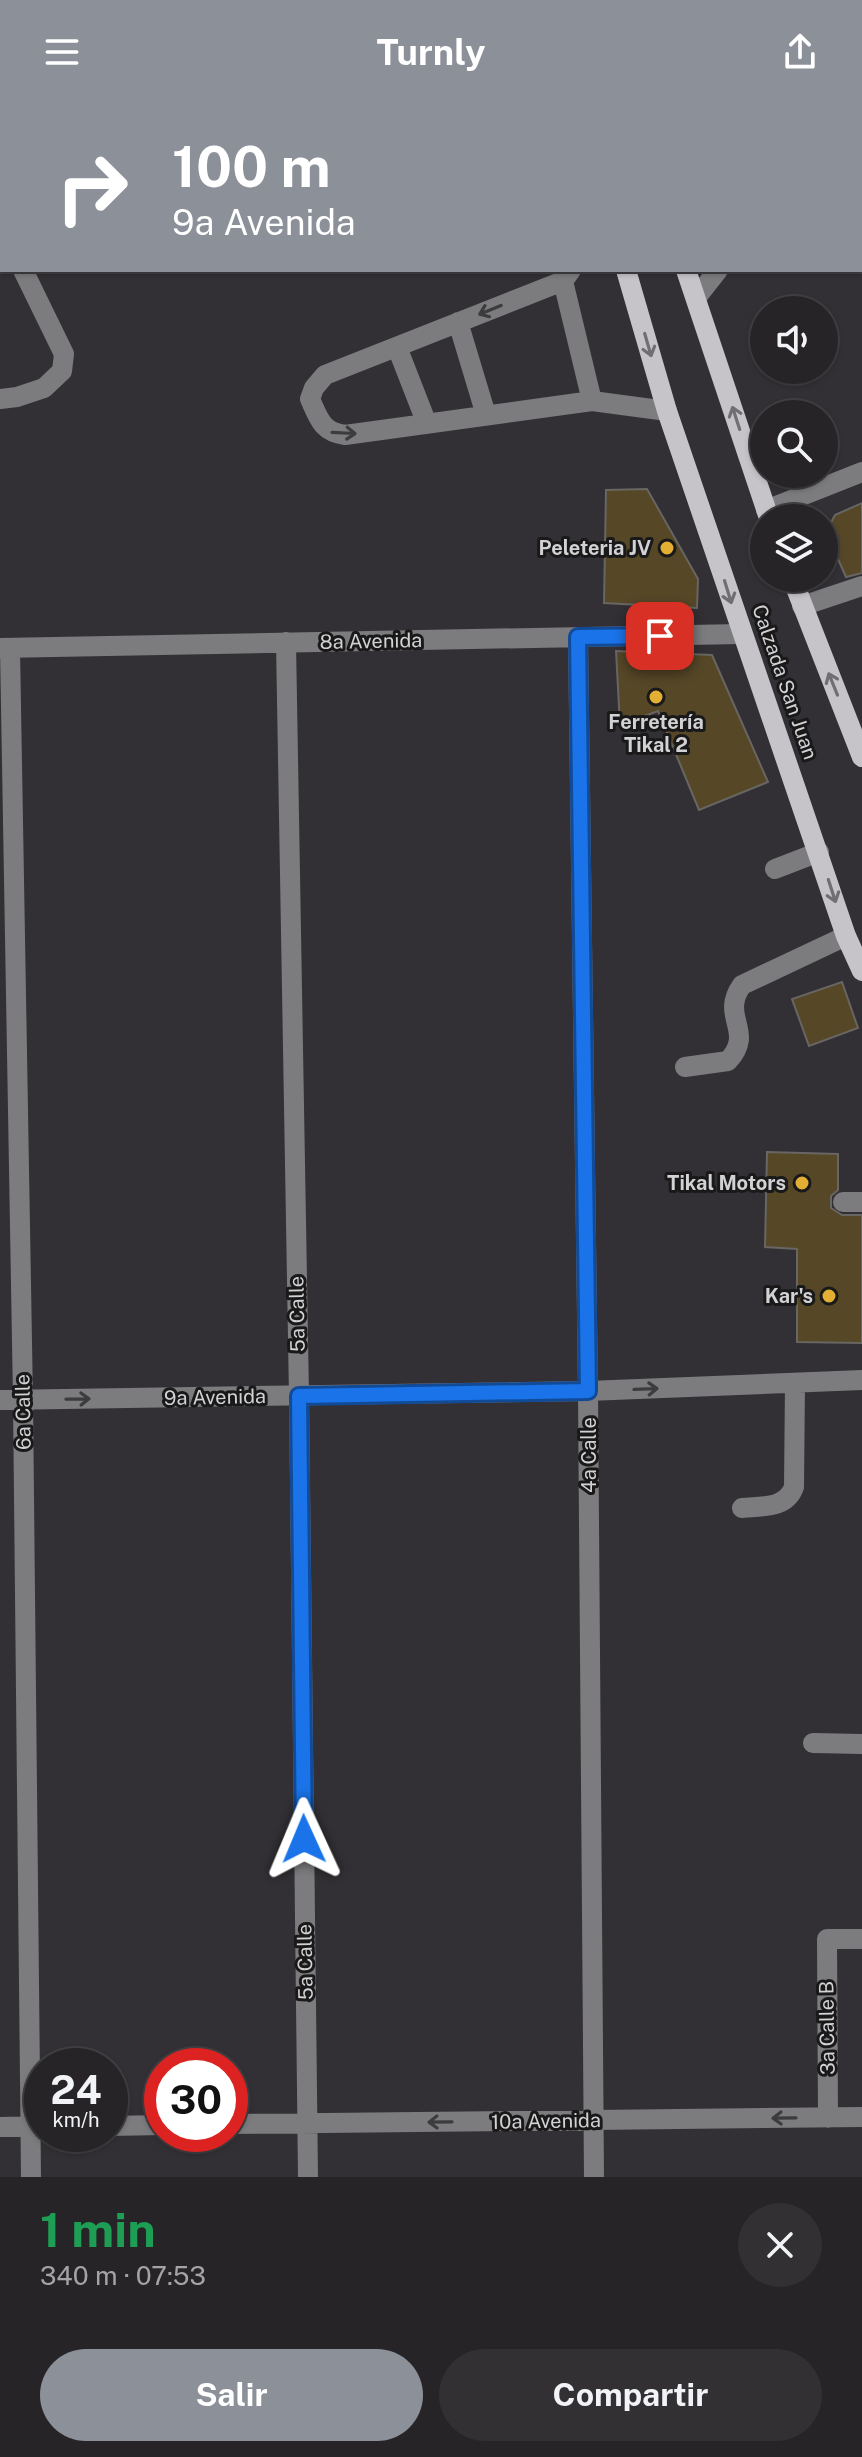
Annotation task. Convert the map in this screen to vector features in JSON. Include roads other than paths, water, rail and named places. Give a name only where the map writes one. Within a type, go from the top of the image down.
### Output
[{"type":"main road","name":"Calzada San Juan","points":[[627,272],[667,411],[741,634],[846,936],[862,971]]},
{"type":"main road","points":[[687,272],[765,504]]},
{"type":"main road","name":"Calzada San Juan","points":[[797,592],[862,757]]},
{"type":"street","points":[[0,399],[44,388],[62,371],[64,354],[24,272]]},
{"type":"street","points":[[696,298],[716,272]]},
{"type":"street","points":[[592,401],[567,275],[325,375],[314,388],[310,399],[322,427],[333,434],[345,435],[592,401],[667,411]]},
{"type":"street","points":[[458,322],[486,415]]},
{"type":"street","points":[[397,347],[427,424]]},
{"type":"street","points":[[790,504],[862,472]]},
{"type":"street","points":[[802,606],[862,586]]},
{"type":"street","name":"8a Avenida","points":[[5,648],[741,634]]},
{"type":"street","name":"4a Calle","points":[[578,637],[594,2177]]},
{"type":"street","name":"5a Calle","points":[[286,642],[308,2177]]},
{"type":"street","name":"6a Calle","points":[[5,648],[35,2048]]},
{"type":"street","points":[[775,869],[819,852]]},
{"type":"street","points":[[685,1067],[728,1061],[735,1054],[740,1044],[733,1007],[735,995],[742,985],[846,936]]},
{"type":"street","name":"9a Avenida","points":[[0,1400],[588,1391],[862,1380]]},
{"type":"street","points":[[742,1508],[777,1504],[791,1495],[794,1487],[795,1383]]},
{"type":"street","points":[[813,1743],[862,1744]]},
{"type":"street","name":"3a Calle B","points":[[828,2118],[827,1939],[862,1939]]},
{"type":"street","name":"10a Avenida","points":[[248,2124],[862,2117]]},
{"type":"street","points":[[0,2127],[24,2126]]},
{"type":"street","name":"6a Calle","points":[[31,2177],[33,2152]]},
{"type":"place","name":"Peleteria JV","points":[[667,548]]},
{"type":"place","name":"Ferretería Tikal 2","points":[[656,697]]},
{"type":"place","name":"Tikal Motors","points":[[802,1183]]},
{"type":"place","name":"Kar's","points":[[829,1296]]}]
